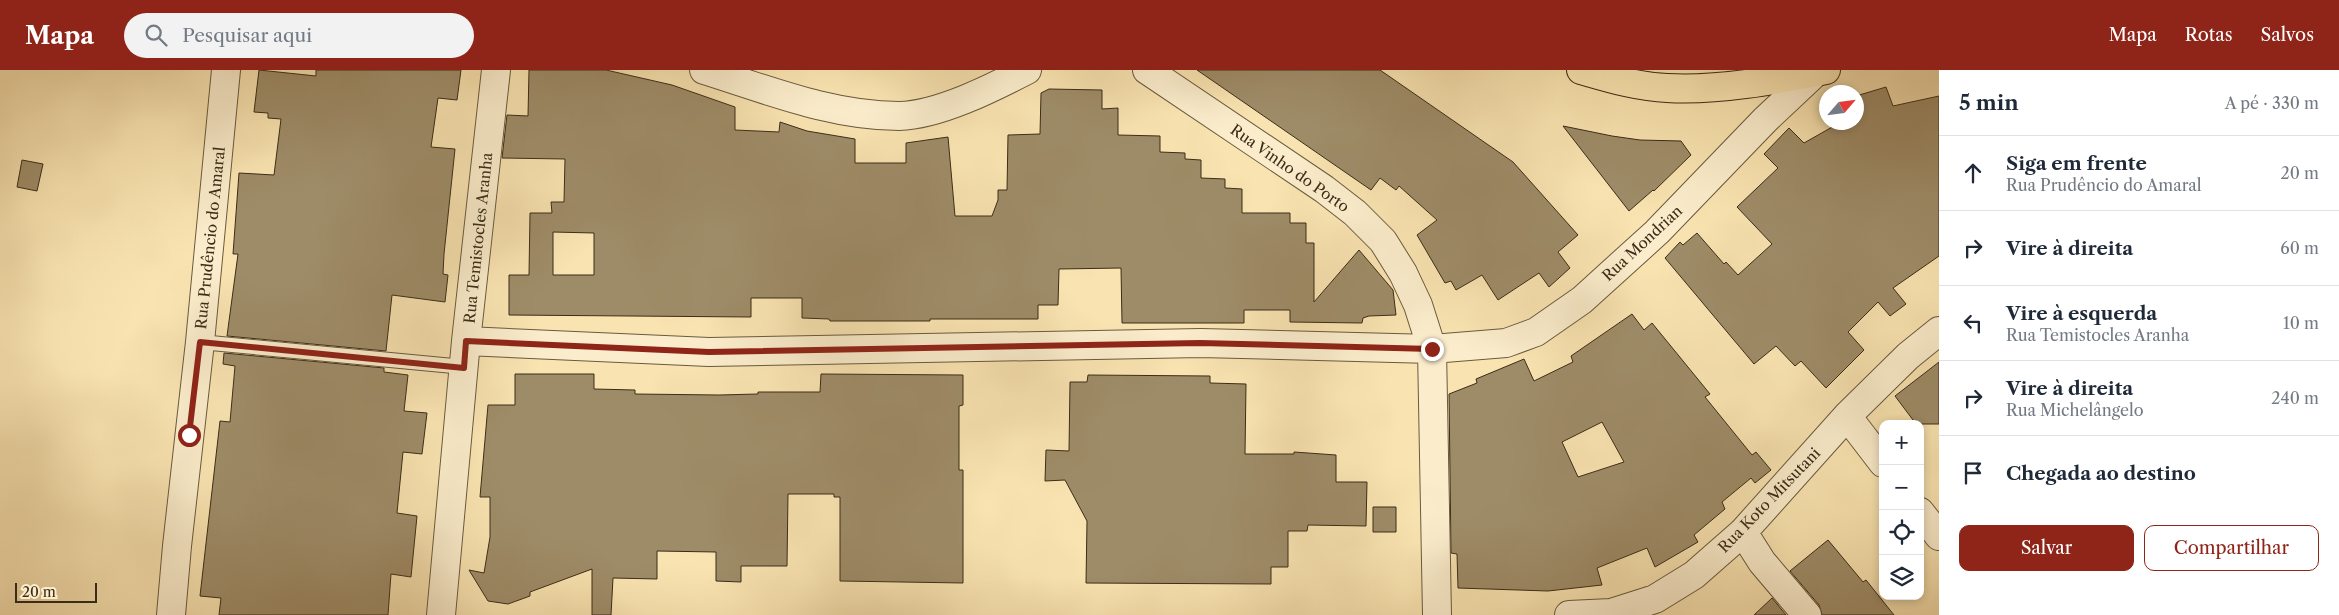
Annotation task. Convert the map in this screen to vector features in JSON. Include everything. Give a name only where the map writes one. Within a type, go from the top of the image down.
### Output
[{"type":"main road","points":[[1581,70],[1627,83],[1666,88],[1708,88],[1821,71]]},
{"type":"street","name":"Rua Prudêncio do Amaral","points":[[172,615],[177,546],[200,342],[226,70]]},
{"type":"street","name":"Rua Temistocles Aranha","points":[[441,615],[465,354],[496,70]]},
{"type":"street","points":[[704,70],[834,110],[900,116],[936,109],[983,93],[1026,70]]},
{"type":"street","name":"Rua Vinho do Porto","points":[[1147,70],[1324,189],[1354,213],[1383,241],[1404,273],[1418,306],[1432,349],[1437,615]]},
{"type":"street","name":"Rua Mondrian","points":[[465,354],[709,352],[1200,343],[1432,349],[1506,343],[1536,332],[1582,300],[1657,232],[1765,120],[1821,71]]},
{"type":"street","name":"Rua Koto Mitsutani","points":[[1570,615],[1612,613],[1655,599],[1694,575],[1743,532],[1847,416],[1908,356],[1939,331]]},
{"type":"street","points":[[1847,416],[1879,457]]},
{"type":"street","points":[[1924,517],[1939,536]]},
{"type":"street","points":[[1743,532],[1762,562],[1806,615]]},
{"type":"lane","points":[[200,342],[465,354]]},
{"type":"building","points":[[259,70],[316,76],[316,70],[461,70],[457,100],[438,98],[431,147],[455,149],[444,254],[443,274],[448,275],[445,302],[392,295],[386,351],[227,336],[238,254],[233,254],[239,173],[274,175],[281,119],[268,118],[268,113],[254,112]]},
{"type":"building","points":[[529,70],[606,70],[672,85],[735,107],[735,130],[779,132],[780,122],[807,131],[855,139],[855,163],[906,163],[906,143],[948,137],[955,216],[992,216],[998,200],[998,190],[1007,190],[1008,135],[1040,134],[1041,93],[1049,89],[1102,90],[1102,109],[1118,108],[1118,135],[1160,136],[1160,152],[1185,153],[1185,159],[1201,160],[1201,178],[1225,179],[1225,188],[1242,189],[1242,213],[1290,213],[1290,223],[1306,223],[1306,243],[1314,243],[1314,302],[1359,250],[1393,290],[1396,315],[1369,316],[1363,318],[1362,323],[1290,322],[1290,310],[1244,310],[1244,323],[1122,323],[1121,268],[1059,269],[1058,305],[1038,305],[1038,319],[830,321],[829,319],[802,318],[802,298],[751,298],[751,317],[509,315],[509,275],[529,275],[530,213],[552,213],[551,202],[564,202],[565,159],[502,158],[507,115],[528,116]],"holes":[[[553,232],[594,233],[594,275],[553,275]]]},
{"type":"building","points":[[1197,70],[1380,70],[1513,162],[1578,235],[1558,252],[1570,268],[1549,287],[1539,273],[1498,300],[1482,275],[1456,290],[1451,281],[1445,283],[1417,235],[1437,220],[1399,186],[1396,190],[1380,178],[1371,190]]},
{"type":"building","points":[[1886,87],[1893,106],[1939,96],[1939,256],[1893,288],[1906,304],[1890,316],[1878,302],[1848,332],[1864,350],[1826,388],[1801,361],[1795,366],[1776,346],[1754,364],[1665,258],[1680,242],[1683,245],[1697,233],[1724,264],[1726,262],[1738,275],[1772,244],[1737,207],[1778,168],[1764,154],[1789,128],[1804,143],[1827,130],[1864,130],[1864,94]]},
{"type":"building","points":[[1563,126],[1640,140],[1681,141],[1691,155],[1654,191],[1629,211]]},
{"type":"building","points":[[22,160],[43,164],[37,191],[17,187]]},
{"type":"building","points":[[1632,314],[1644,330],[1652,323],[1710,394],[1705,397],[1752,455],[1756,452],[1771,470],[1755,483],[1751,478],[1722,502],[1725,509],[1694,535],[1698,542],[1655,567],[1647,548],[1597,568],[1602,585],[1548,591],[1458,588],[1457,554],[1451,553],[1449,394],[1477,383],[1476,379],[1524,359],[1534,381],[1573,362],[1571,356]],"holes":[[[1602,422],[1624,462],[1578,477],[1562,442]]]},
{"type":"building","points":[[224,353],[384,368],[384,372],[408,375],[404,411],[427,413],[422,454],[403,452],[397,513],[417,516],[411,577],[391,574],[388,615],[219,615],[221,598],[200,596],[220,421],[230,422],[235,366],[223,364]]},
{"type":"building","points":[[1939,362],[1939,424],[1924,424],[1924,420],[1913,420],[1895,396]]},
{"type":"building","points":[[515,374],[594,374],[594,389],[635,390],[635,394],[719,395],[758,394],[758,392],[820,392],[821,374],[963,375],[963,405],[959,406],[959,470],[963,470],[963,583],[840,581],[840,497],[834,497],[834,494],[788,494],[787,566],[741,566],[741,582],[716,581],[716,552],[657,551],[657,579],[613,578],[611,615],[592,615],[592,569],[530,592],[530,596],[508,604],[488,601],[469,570],[484,573],[490,537],[490,497],[480,497],[488,405],[515,405]]},
{"type":"building","points":[[1088,375],[1210,376],[1210,383],[1246,384],[1245,454],[1294,454],[1294,452],[1336,455],[1336,482],[1367,482],[1366,526],[1308,525],[1307,531],[1288,531],[1288,567],[1271,567],[1271,584],[1086,583],[1087,521],[1065,480],[1045,481],[1046,450],[1069,451],[1070,382],[1087,382]]},
{"type":"building","points":[[1373,507],[1396,507],[1396,532],[1373,532]]},
{"type":"building","points":[[1828,540],[1863,582],[1866,580],[1879,596],[1879,600],[1882,600],[1894,615],[1822,615],[1819,605],[1790,571]]},
{"type":"building","points":[[1772,598],[1786,615],[1754,615]]},
{"type":"route","points":[[189,435],[200,342],[464,368],[466,341],[709,352],[1200,343],[1432,349]]}]
